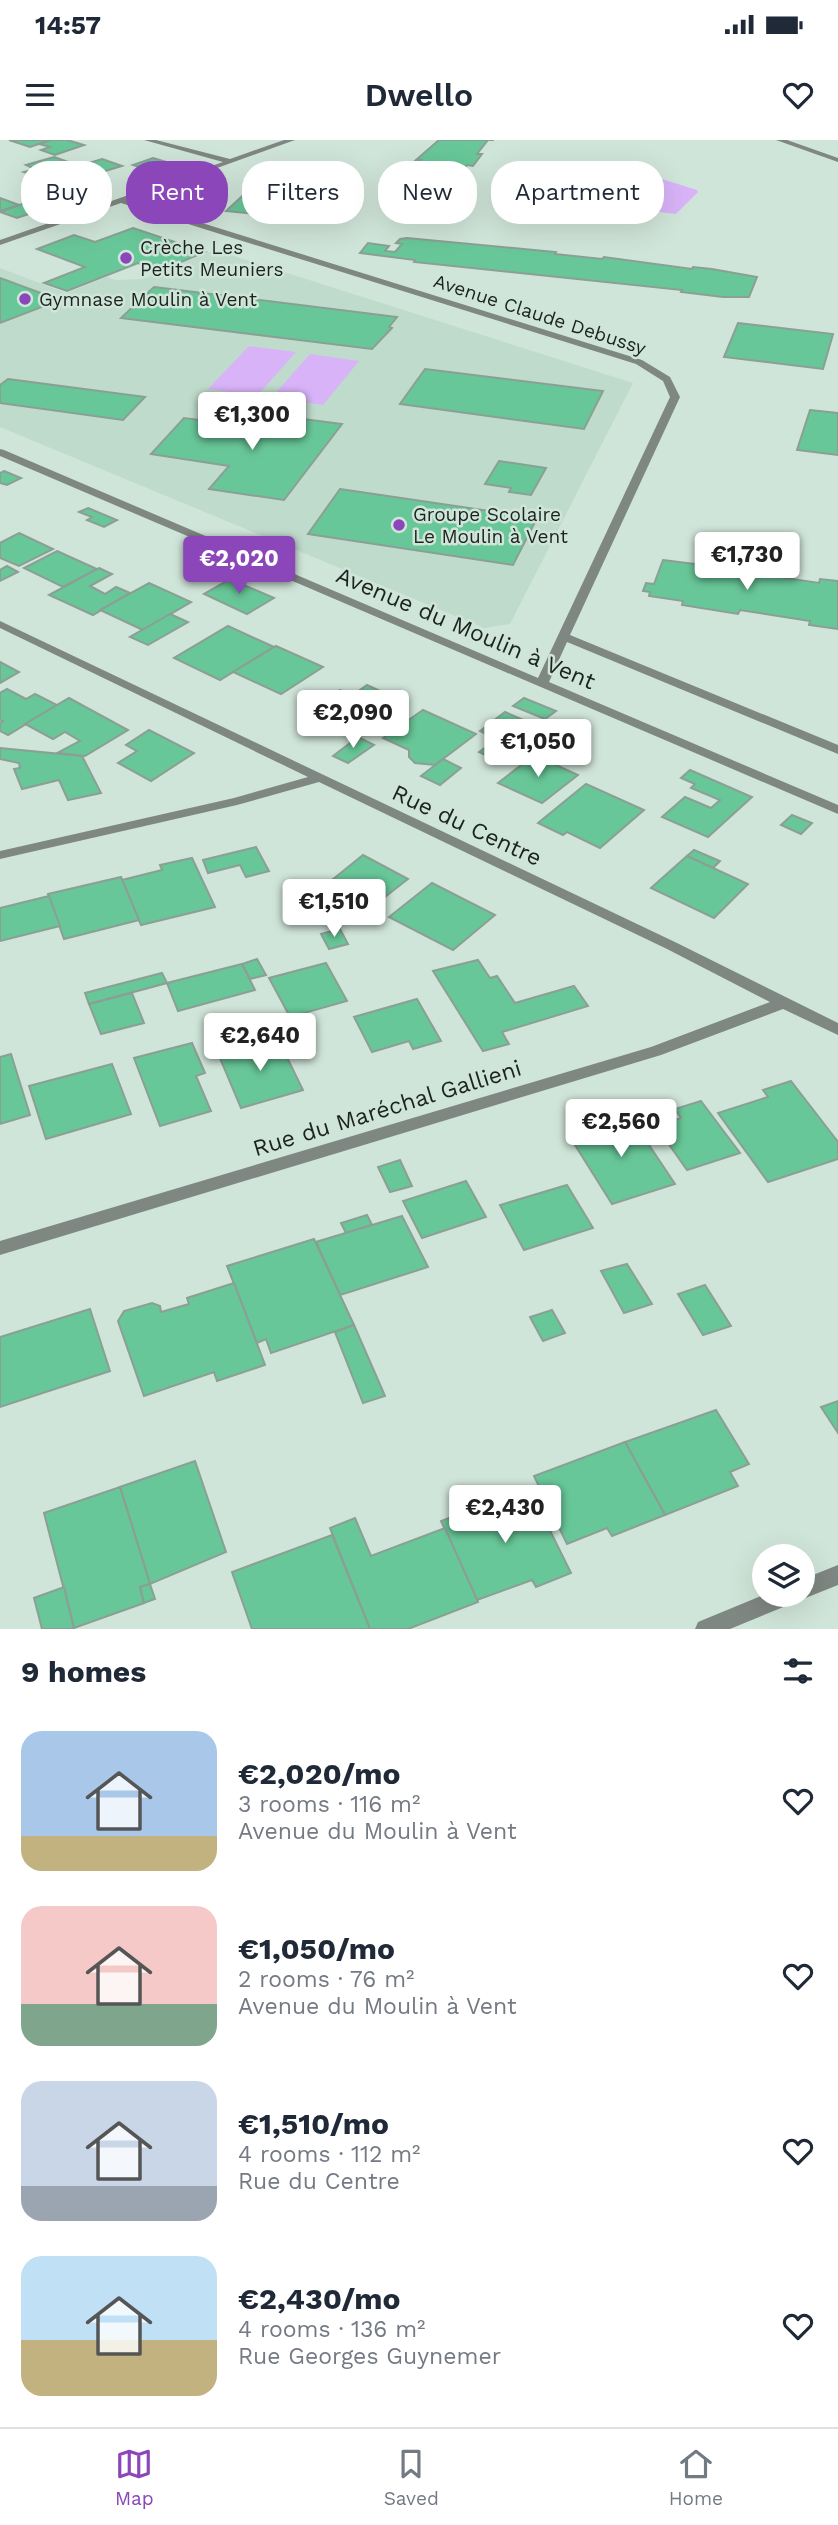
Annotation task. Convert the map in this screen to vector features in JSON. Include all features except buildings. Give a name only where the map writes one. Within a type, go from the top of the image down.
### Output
[{"type":"street","points":[[148,140],[229,162]]},
{"type":"street","points":[[3,240],[291,140]]},
{"type":"street","points":[[780,140],[838,160]]},
{"type":"street","name":"Avenue Claude Debussy","points":[[120,200],[639,362],[663,374],[672,385],[675,397],[542,683]]},
{"type":"street","name":"Avenue du Moulin à Vent","points":[[0,452],[838,810]]},
{"type":"street","name":"Rue du Centre","points":[[0,624],[672,946],[838,1030]]},
{"type":"street","points":[[563,636],[838,750]]},
{"type":"street","points":[[0,855],[237,801],[318,778]]},
{"type":"street","name":"Rue du Maréchal Gallieni","points":[[0,1248],[656,1051],[783,1003]]},
{"type":"street","points":[[815,1584],[838,1575]]},
{"type":"street","points":[[705,1629],[758,1607]]},
{"type":"shaded area","points":[[664,180],[698,192],[676,214],[664,213]]},
{"type":"shaded area","name":"Groupe Scolaire Le Moulin à Vent","points":[[215,250],[633,383],[510,624],[484,628],[0,427],[0,268],[66,293],[107,277],[116,280],[143,279]]},
{"type":"shaded area","points":[[249,346],[296,352],[257,396],[208,389]]},
{"type":"shaded area","points":[[310,354],[359,361],[323,405],[272,397]]},
{"type":"place","name":"Crèche Les Petits Meuniers","points":[[126,258]]},
{"type":"place","name":"Gymnase Moulin à Vent","points":[[25,299]]},
{"type":"place","name":"Groupe Scolaire Le Moulin à Vent","points":[[399,525]]}]
